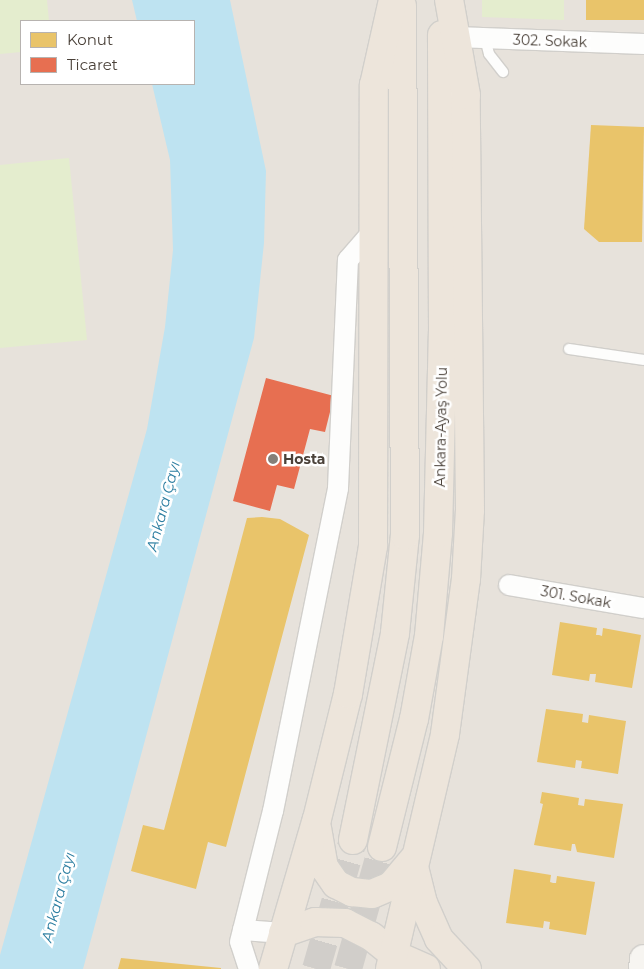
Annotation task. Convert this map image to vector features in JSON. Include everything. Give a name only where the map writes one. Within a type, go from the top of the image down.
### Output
[{"type":"highway","points":[[272,969],[317,819],[348,694],[373,546],[374,85],[393,0]]},
{"type":"highway","points":[[353,840],[394,633],[405,535],[402,0]]},
{"type":"highway","name":"Ankara-Ayaş Yolu","points":[[382,847],[419,691],[429,636],[438,533],[443,331],[442,0]]},
{"type":"highway","points":[[392,962],[417,862],[445,734],[462,628],[470,510],[466,95],[449,0]]},
{"type":"highway","points":[[317,819],[318,847],[324,867],[336,884],[352,892],[372,894],[391,886],[417,862]]},
{"type":"highway","points":[[417,862],[423,903],[439,939],[467,969]]},
{"type":"highway","points":[[283,933],[315,922],[345,923],[371,936],[392,962],[426,969]]},
{"type":"street","name":"302. Sokak","points":[[456,37],[644,44]]},
{"type":"street","points":[[249,969],[240,942],[274,811],[338,488],[348,260],[374,230]]},
{"type":"street","name":"301. Sokak","points":[[509,586],[560,587],[644,608]]},
{"type":"street","points":[[243,930],[283,933]]},
{"type":"street","points":[[643,969],[644,959]]},
{"type":"lane","points":[[484,38],[490,54],[503,72]]},
{"type":"lane","points":[[569,349],[644,360]]},
{"type":"shaded area","points":[[0,0],[644,0],[644,969],[0,969]]},
{"type":"green space","points":[[0,0],[47,0],[49,20],[20,20],[20,52],[0,54]]},
{"type":"green space","points":[[482,0],[564,0],[564,20],[482,17]]},
{"type":"green space","points":[[69,158],[87,340],[0,348],[0,165]]},
{"type":"water","name":"Ankara Çayı","points":[[132,0],[230,0],[266,171],[264,243],[254,338],[83,969],[0,969],[0,955],[147,429],[165,327],[173,250],[170,160],[152,85],[195,85],[195,20],[137,20]]},
{"type":"building: Konut","points":[[586,0],[644,0],[644,20],[586,20]]},
{"type":"building: Konut","points":[[591,125],[644,127],[642,242],[599,242],[584,229]]},
{"type":"building: Konut","points":[[247,518],[280,519],[309,535],[226,847],[208,842],[196,889],[131,871],[143,825],[164,830]]},
{"type":"building: Konut","points":[[560,622],[597,628],[596,635],[602,636],[603,628],[641,635],[632,688],[595,682],[596,674],[590,674],[589,681],[552,675]]},
{"type":"building: Konut","points":[[546,709],[583,714],[582,722],[588,723],[589,715],[626,721],[618,774],[581,768],[582,761],[576,760],[575,768],[537,762]]},
{"type":"building: Konut","points":[[542,792],[579,798],[578,805],[584,806],[585,799],[623,804],[614,858],[577,852],[575,844],[572,844],[571,851],[534,845],[543,804],[540,803]]},
{"type":"building: Konut","points":[[514,869],[551,875],[550,882],[553,883],[556,883],[557,876],[595,882],[586,935],[549,929],[550,922],[544,921],[543,928],[506,923]]},
{"type":"building: Konut","points":[[121,958],[221,968],[221,969],[118,969]]},
{"type":"building: Ticaret","name":"Hosta","points":[[266,378],[334,396],[325,432],[310,429],[294,489],[277,485],[270,511],[233,501]]},
{"type":"tunnel","points":[[316,969],[353,840]]},
{"type":"tunnel","points":[[348,969],[382,847]]},
{"type":"place","name":"Hosta","points":[[273,459]]}]
